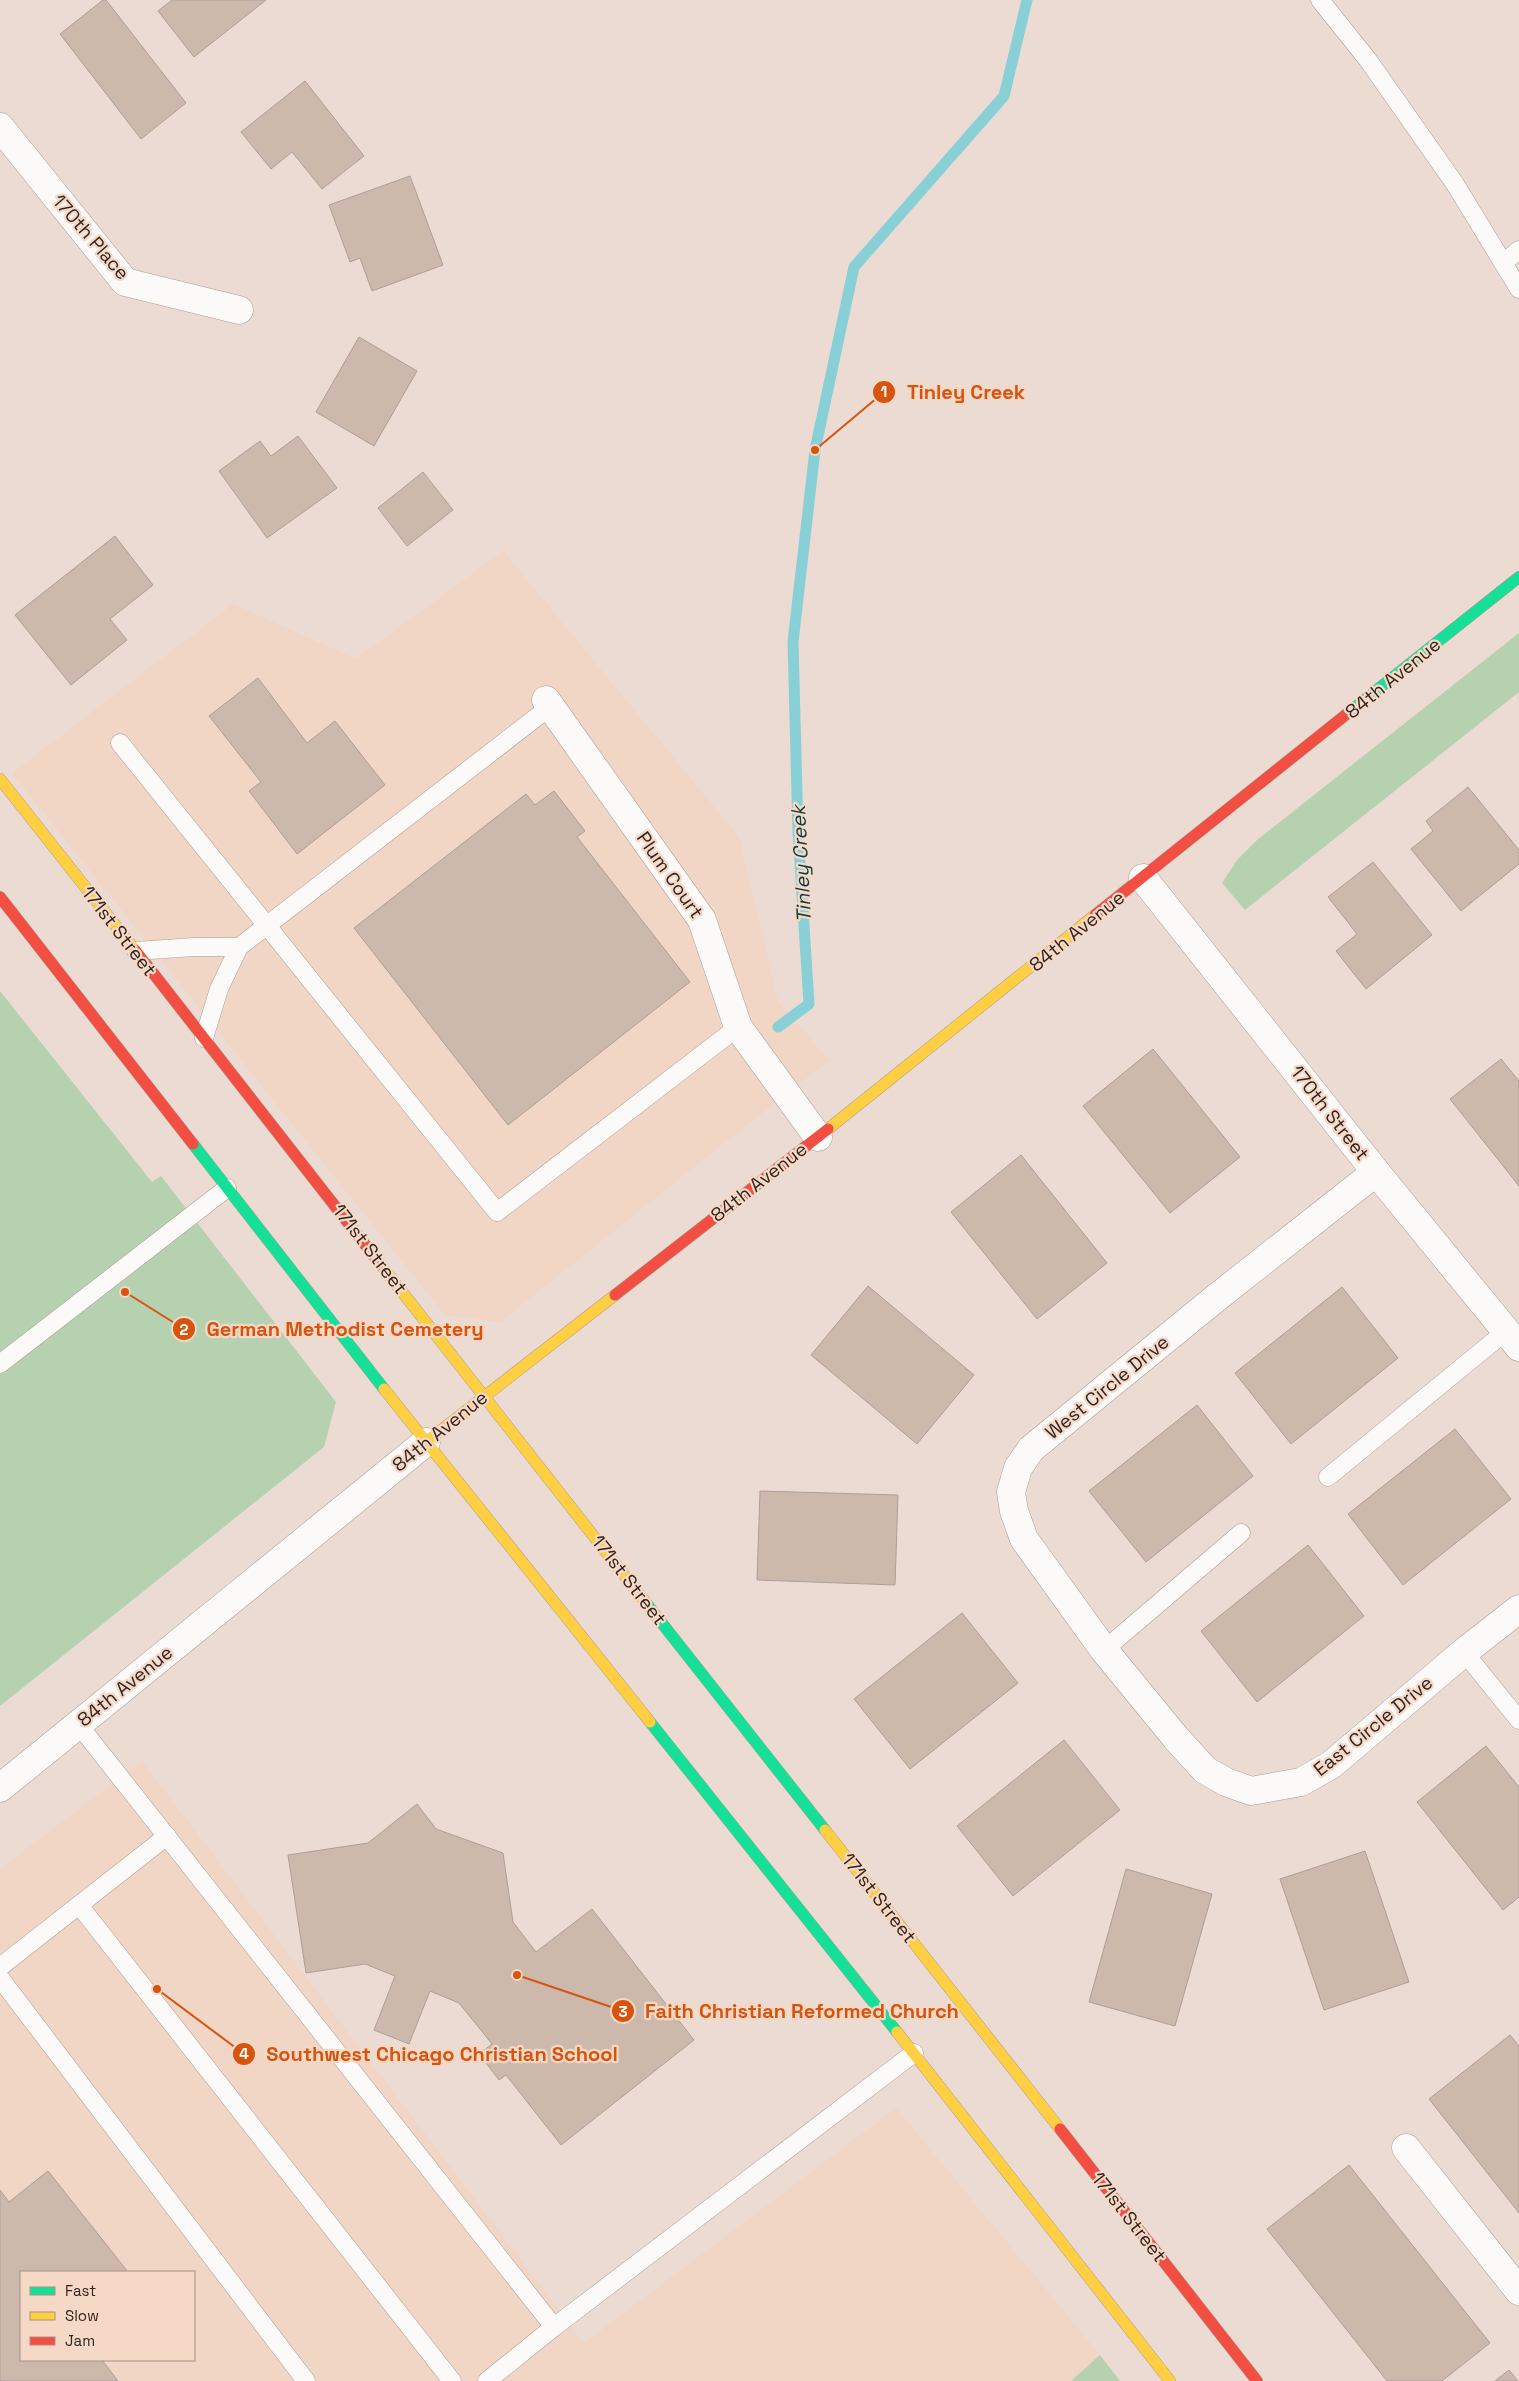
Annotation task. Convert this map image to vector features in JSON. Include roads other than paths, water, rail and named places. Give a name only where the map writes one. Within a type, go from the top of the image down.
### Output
[{"type":"street","name":"170th Place","points":[[0,127],[124,282],[239,310]]},
{"type":"street","name":"84th Avenue","points":[[0,1788],[484,1395],[818,1137],[1519,577]]},
{"type":"street","name":"Plum Court","points":[[549,703],[702,920],[738,1027],[818,1137]]},
{"type":"street","name":"171st Street","points":[[0,779],[1257,2381]]},
{"type":"street","name":"170th Street","points":[[1143,878],[1376,1172],[1512,1339]]},
{"type":"street","points":[[0,897],[426,1442],[914,2053],[1170,2381]]},
{"type":"street","name":"West Circle Drive","points":[[1108,1655],[1024,1539],[1014,1511],[1012,1492],[1018,1468],[1031,1449],[1043,1438],[1376,1172]]},
{"type":"street","name":"East Circle Drive","points":[[1108,1655],[1176,1738],[1205,1770],[1226,1782],[1251,1791],[1301,1782],[1331,1765],[1464,1652],[1519,1609]]},
{"type":"street","points":[[1406,2148],[1519,2291]]},
{"type":"lane","points":[[1320,0],[1368,60],[1450,176],[1519,289]]},
{"type":"lane","points":[[1503,263],[1519,250]]},
{"type":"lane","points":[[204,1038],[219,989],[239,947],[549,703]]},
{"type":"lane","points":[[120,743],[497,1212],[738,1027]]},
{"type":"lane","points":[[136,951],[194,947],[239,947]]},
{"type":"lane","points":[[0,1364],[227,1188]]},
{"type":"lane","points":[[1328,1476],[1512,1339]]},
{"type":"lane","points":[[1108,1655],[1241,1533]]},
{"type":"lane","points":[[1464,1652],[1519,1720]]},
{"type":"lane","points":[[78,1724],[554,2327]]},
{"type":"lane","points":[[0,1966],[167,1836]]},
{"type":"lane","points":[[79,1905],[452,2381]]},
{"type":"lane","points":[[3,1990],[306,2381]]},
{"type":"lane","points":[[487,2381],[554,2327],[914,2053]]},
{"type":"waterway","name":"Tinley Creek","points":[[778,1027],[809,1004],[798,832],[793,642],[815,450],[854,267],[1004,96],[1027,0]]},
{"type":"place","name":"Tinley Creek","points":[[815,450]]},
{"type":"place","name":"German Methodist Cemetery","points":[[125,1292]]},
{"type":"place","name":"Faith Christian Reformed Church","points":[[517,1975]]},
{"type":"place","name":"Southwest Chicago Christian School","points":[[157,1989]]}]
